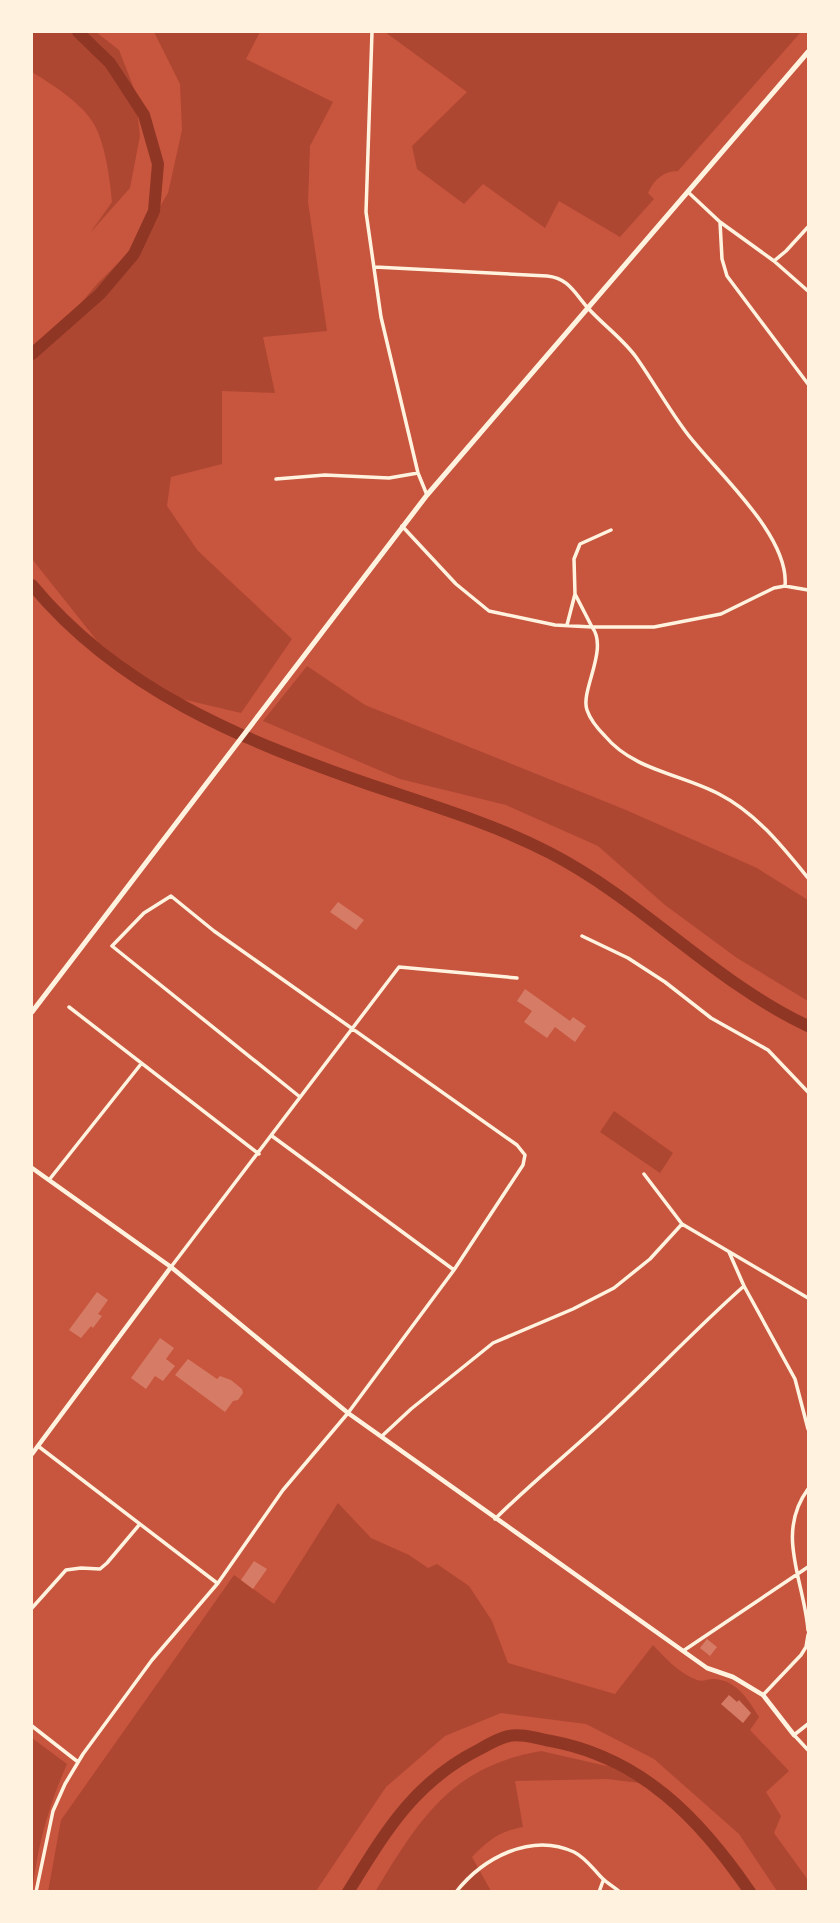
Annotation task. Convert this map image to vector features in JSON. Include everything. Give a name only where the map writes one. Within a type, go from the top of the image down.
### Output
[{"type":"main road","points":[[32,1012],[427,495],[808,52]]},
{"type":"street","points":[[372,32],[366,212],[385,336],[418,473],[427,495]]},
{"type":"street","points":[[687,191],[720,222],[774,261],[808,291]]},
{"type":"street","points":[[720,222],[722,259],[727,276],[808,384]]},
{"type":"street","points":[[774,261],[808,227]]},
{"type":"street","points":[[375,267],[555,277],[569,284],[587,307],[634,354],[686,433],[753,509],[784,563],[785,586]]},
{"type":"street","points":[[276,478],[325,475],[389,478],[418,473]]},
{"type":"street","points":[[402,526],[428,556],[482,607],[501,615],[567,625],[654,627],[706,618],[733,610],[774,588],[785,586],[808,590]]},
{"type":"street","points":[[567,625],[575,593],[574,559],[580,544],[611,530]]},
{"type":"street","points":[[575,593],[597,639],[586,706],[591,718],[606,737],[618,750],[636,760],[708,789],[738,806],[767,830],[808,878]]},
{"type":"street","points":[[36,1892],[53,1811],[78,1762],[152,1660],[218,1583],[283,1490],[348,1413],[454,1270],[523,1165],[525,1155],[517,1144],[214,931],[171,896],[144,913],[112,946],[300,1097]]},
{"type":"street","points":[[582,936],[628,958],[665,982],[711,1018],[768,1050],[808,1092]]},
{"type":"street","points":[[32,1454],[399,967],[517,978]]},
{"type":"street","points":[[69,1007],[259,1154]]},
{"type":"street","points":[[48,1181],[141,1064]]},
{"type":"street","points":[[272,1136],[454,1270]]},
{"type":"street","points":[[32,1168],[171,1267],[348,1413],[495,1519],[707,1668],[733,1677],[763,1695],[808,1750]]},
{"type":"street","points":[[644,1174],[682,1224],[808,1298]]},
{"type":"street","points":[[382,1436],[493,1343],[573,1309],[614,1288],[650,1259],[682,1224]]},
{"type":"street","points":[[728,1250],[744,1286],[795,1379],[808,1429]]},
{"type":"street","points":[[495,1519],[525,1489],[618,1408],[700,1325],[744,1286]]},
{"type":"street","points":[[38,1446],[218,1583]]},
{"type":"street","points":[[763,1695],[806,1647],[808,1632],[792,1548],[792,1531],[795,1510],[808,1489]]},
{"type":"street","points":[[32,1608],[66,1570],[100,1569],[139,1525]]},
{"type":"street","points":[[683,1651],[808,1567]]},
{"type":"street","points":[[794,1735],[808,1724]]},
{"type":"street","points":[[32,1726],[78,1762]]},
{"type":"street","points":[[456,1892],[471,1875],[493,1859],[503,1853],[529,1847],[556,1848],[576,1853],[603,1880],[620,1892]]},
{"type":"street","points":[[599,1892],[603,1880]]},
{"type":"street","points":[[524,1892],[530,1892]]},
{"type":"shaded area","points":[[32,32],[96,32],[119,50],[135,91],[140,136],[130,188],[90,233],[112,202],[104,149],[97,129],[87,114],[32,72]]},
{"type":"shaded area","points":[[154,32],[260,32],[246,59],[333,102],[310,146],[308,202],[327,331],[263,337],[275,393],[222,391],[222,464],[171,477],[167,506],[198,551],[292,639],[241,713],[165,695],[98,642],[32,559],[32,360],[98,283],[139,242],[168,193],[182,130],[180,84]]},
{"type":"shaded area","points":[[385,32],[801,32],[678,171],[656,180],[648,193],[654,199],[620,237],[559,201],[545,228],[483,184],[464,204],[417,169],[412,146],[467,92]]},
{"type":"shaded area","points":[[307,666],[365,705],[626,810],[757,868],[808,900],[808,1001],[737,958],[665,905],[598,846],[506,805],[400,779],[263,721]]},
{"type":"shaded area","points":[[614,1111],[673,1153],[660,1173],[600,1132]]},
{"type":"shaded area","points":[[338,1503],[371,1538],[409,1555],[428,1568],[437,1564],[469,1586],[492,1621],[508,1663],[615,1694],[653,1645],[685,1674],[699,1681],[722,1680],[735,1687],[746,1697],[759,1717],[750,1730],[789,1771],[766,1792],[781,1816],[774,1833],[808,1880],[808,1891],[777,1891],[739,1834],[654,1759],[586,1724],[501,1713],[445,1736],[386,1787],[316,1891],[48,1892],[61,1820],[234,1575],[274,1604]]},
{"type":"shaded area","points":[[32,1738],[67,1764],[45,1826],[32,1891]]},
{"type":"shaded area","points":[[541,1751],[611,1767],[640,1783],[607,1779],[515,1781],[523,1827],[495,1837],[472,1857],[491,1891],[375,1892],[423,1819],[461,1783],[510,1758]]},
{"type":"building","points":[[338,902],[364,920],[356,930],[330,912]]},
{"type":"building","points":[[525,989],[570,1021],[573,1017],[586,1026],[575,1042],[555,1027],[547,1038],[524,1022],[532,1011],[517,1001]]},
{"type":"building","points":[[97,1292],[108,1300],[98,1314],[102,1316],[81,1338],[69,1330]]},
{"type":"building","points":[[160,1338],[174,1348],[166,1359],[175,1366],[163,1381],[155,1376],[146,1389],[131,1378]]},
{"type":"building","points":[[188,1359],[217,1379],[220,1376],[231,1380],[242,1389],[243,1393],[238,1400],[233,1401],[225,1412],[175,1375]]},
{"type":"building","points":[[254,1561],[267,1569],[253,1589],[241,1580]]},
{"type":"building","points":[[707,1639],[717,1647],[710,1656],[700,1648]]},
{"type":"building","points":[[729,1695],[737,1702],[739,1700],[751,1713],[743,1723],[721,1704]]},
{"type":"waterway","points":[[32,354],[100,294],[134,254],[154,211],[158,164],[144,115],[110,63],[78,32]]},
{"type":"waterway","points":[[32,585],[66,622],[103,654],[143,683],[185,707],[275,749],[483,824],[550,853],[616,894],[741,987],[808,1026]]},
{"type":"waterway","points":[[348,1892],[389,1829],[419,1793],[457,1762],[498,1740],[519,1735],[584,1749],[641,1777],[666,1796],[711,1840],[750,1892]]}]
